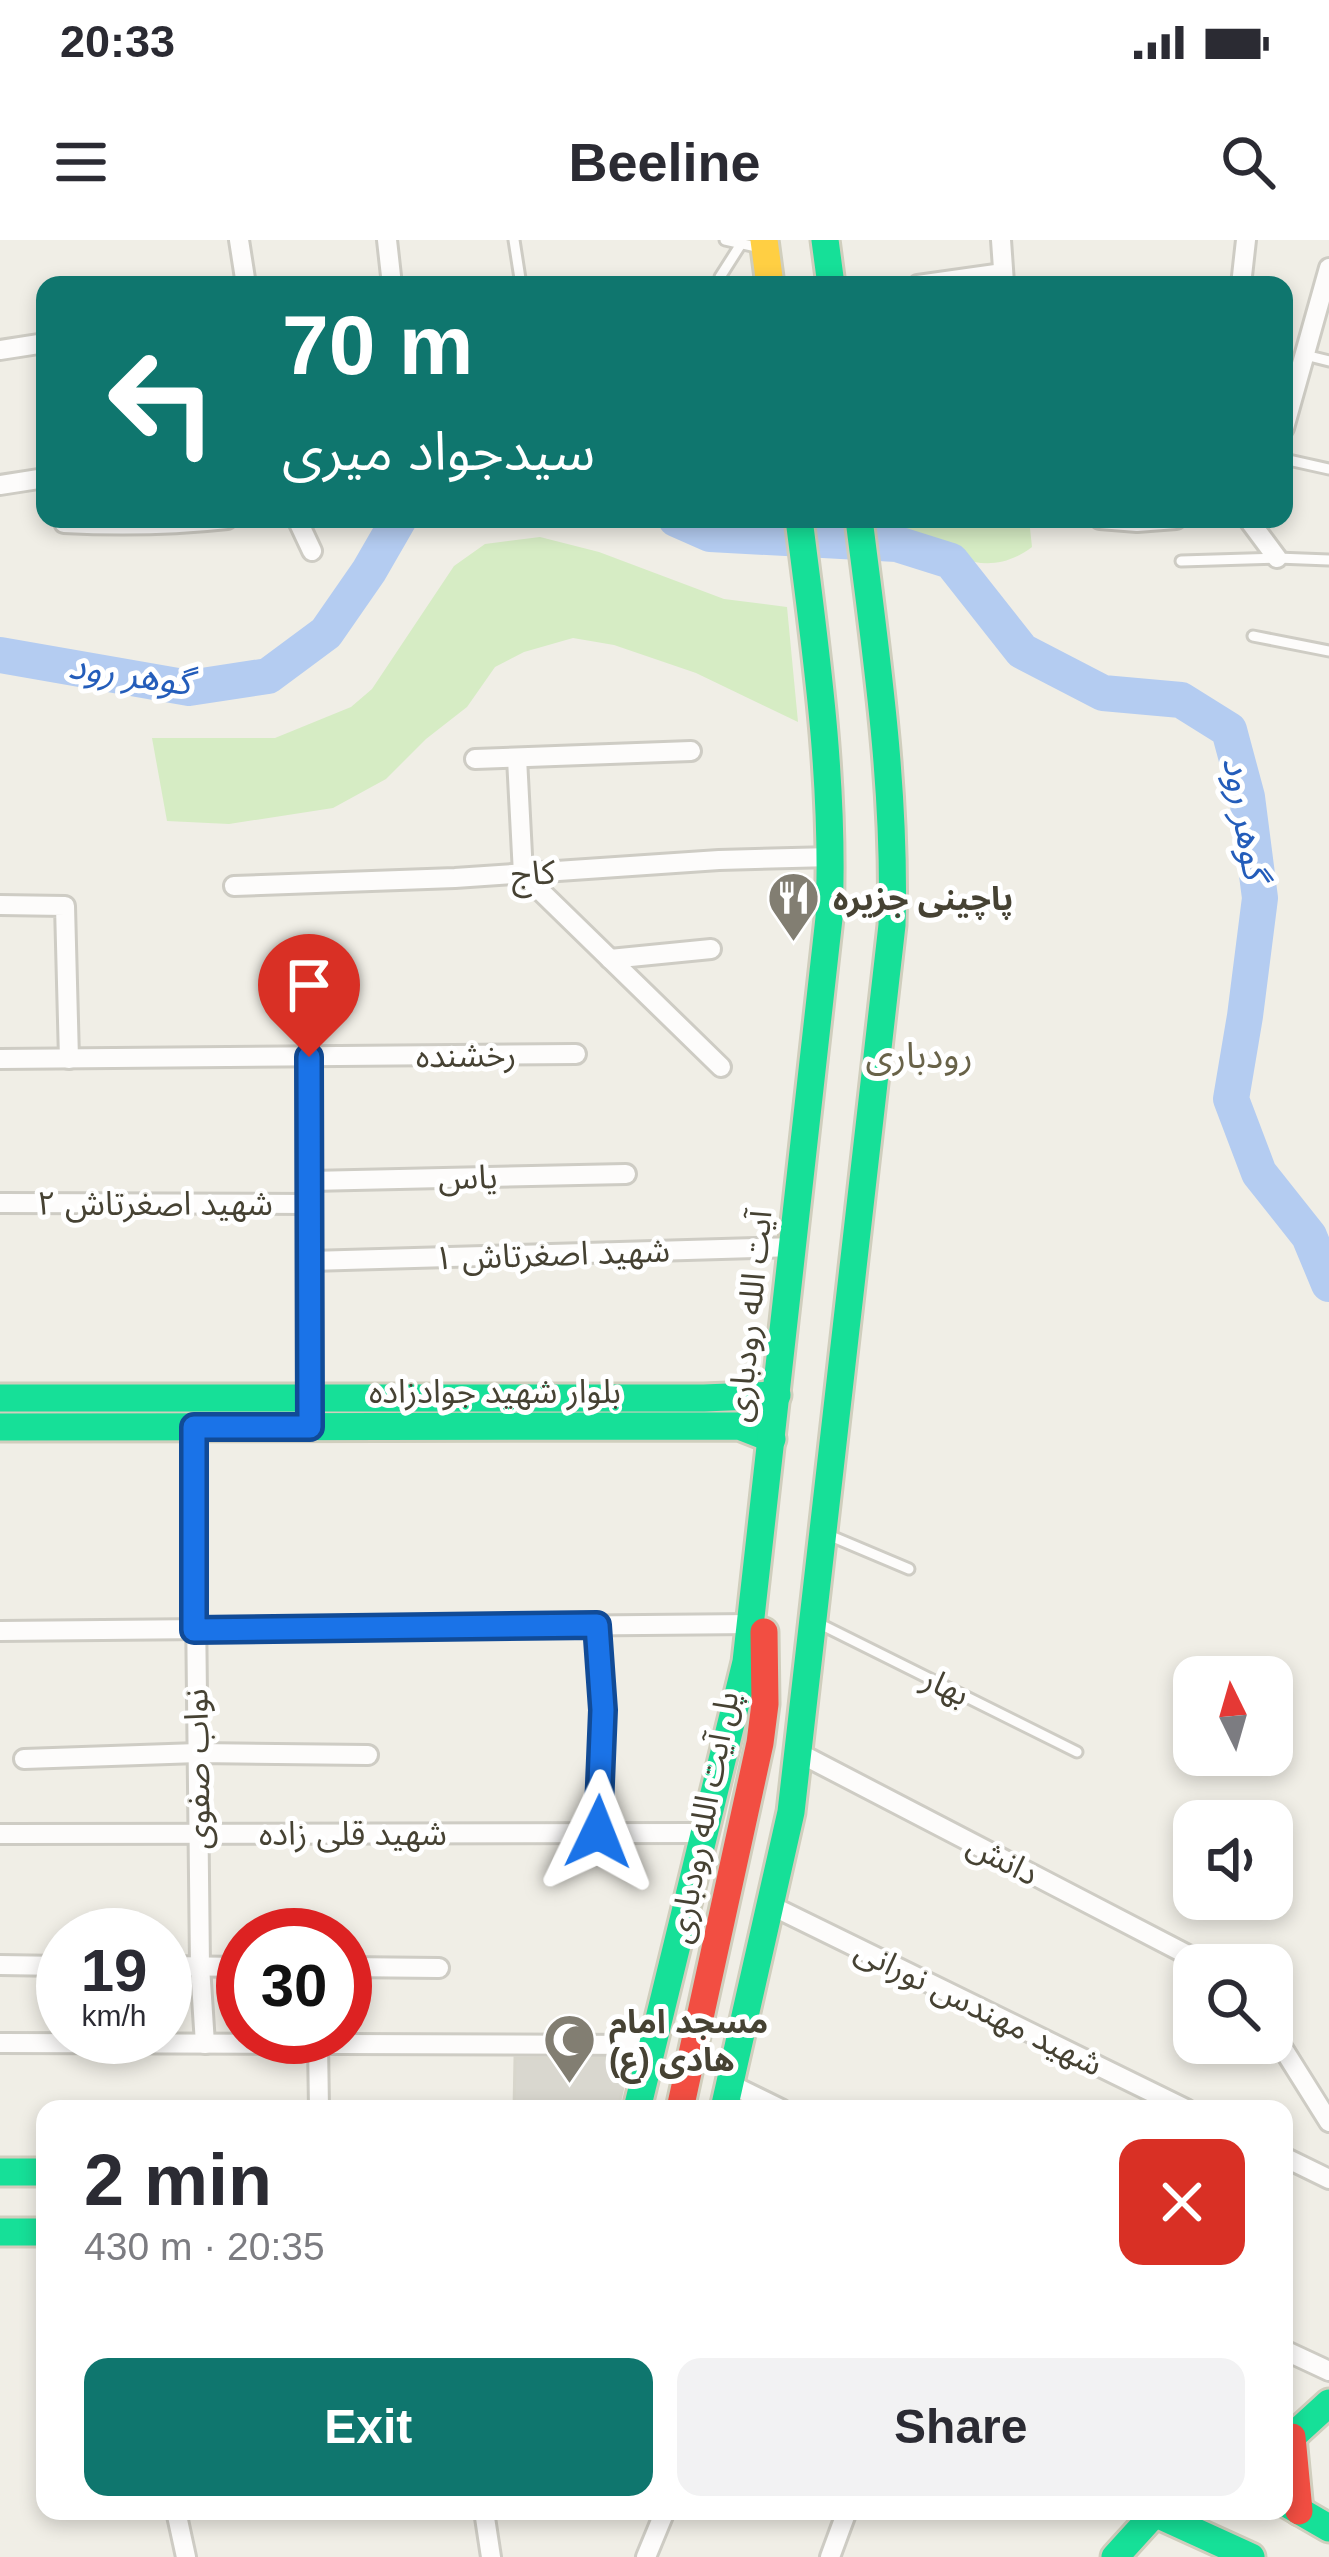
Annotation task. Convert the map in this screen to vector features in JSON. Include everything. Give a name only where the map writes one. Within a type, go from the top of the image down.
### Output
[{"type":"main road","points":[[825,240],[830,276]]},
{"type":"main road","points":[[757,244],[767,276]]},
{"type":"main road","name":"آیت الله رودباری","points":[[639,2100],[738,1702],[752,1624],[829,918],[832,857],[827,748],[800,528]]},
{"type":"main road","points":[[726,2100],[772,1906],[799,1753],[892,925],[891,791],[860,528]]},
{"type":"main road","points":[[739,1426],[748,1415],[741,1396],[783,1340]]},
{"type":"main road","name":"بلوار شهید جوادزاده","points":[[0,1426],[194,1427],[310,1413],[777,1395]]},
{"type":"main road","points":[[0,1398],[310,1413]]},
{"type":"main road","name":"بلوار شهید جوادزاده","points":[[310,1413],[739,1426],[772,1439]]},
{"type":"main road","name":"پل آیت الله رودباری","points":[[682,2100],[760,1743],[765,1704],[761,1534]]},
{"type":"main road","points":[[651,2051],[659,2100]]},
{"type":"main road","points":[[4,2166],[36,2171]]},
{"type":"main road","points":[[0,2232],[36,2232]]},
{"type":"main road","points":[[1293,2436],[1329,2403]]},
{"type":"main road","points":[[1293,2508],[1329,2528]]},
{"type":"main road","points":[[1115,2557],[1146,2520]]},
{"type":"main road","points":[[1171,2520],[1255,2557]]},
{"type":"main road","points":[[1198,2520],[1255,2557]]},
{"type":"street","points":[[239,240],[245,276]]},
{"type":"street","points":[[387,240],[391,276]]},
{"type":"street","points":[[1001,240],[1003,276]]},
{"type":"street","points":[[1242,276],[1246,240]]},
{"type":"street","points":[[1293,397],[1329,268]]},
{"type":"street","points":[[0,350],[36,344]]},
{"type":"street","points":[[0,485],[36,479]]},
{"type":"street","points":[[301,528],[312,551]]},
{"type":"street","points":[[1257,528],[1277,558]]},
{"type":"street","points":[[475,759],[692,752]]},
{"type":"street","points":[[518,758],[523,874],[722,1067]]},
{"type":"street","name":"کاج","points":[[234,886],[832,857]]},
{"type":"street","points":[[0,905],[65,905],[69,1059]]},
{"type":"street","points":[[610,958],[711,949]]},
{"type":"street","name":"رخشنده","points":[[0,1059],[576,1054]]},
{"type":"street","points":[[309,1057],[310,1413]]},
{"type":"street","name":"یاس","points":[[310,1181],[626,1174]]},
{"type":"street","name":"شهید اصغرتاش ۲","points":[[0,1203],[310,1204]]},
{"type":"street","name":"شهید اصغرتاش ۱","points":[[310,1261],[793,1247]]},
{"type":"street","name":"نواب صفوی","points":[[194,1427],[194,1630],[205,2044]]},
{"type":"street","points":[[0,1631],[752,1624]]},
{"type":"street","points":[[597,1625],[603,1710],[598,1832]]},
{"type":"street","points":[[24,1759],[198,1753],[368,1755]]},
{"type":"street","name":"دانش","points":[[799,1753],[1173,1947]]},
{"type":"street","name":"شهید قلی زاده","points":[[0,1834],[705,1833]]},
{"type":"street","name":"شهید مهندس نورانی","points":[[772,1906],[1168,2100]]},
{"type":"street","points":[[0,1965],[36,1966]]},
{"type":"street","points":[[192,1966],[216,1966]]},
{"type":"street","points":[[372,1967],[440,1968]]},
{"type":"street","points":[[0,2043],[216,2044]]},
{"type":"street","points":[[372,2045],[651,2051]]},
{"type":"street","points":[[318,2064],[319,2100]]},
{"type":"street","points":[[1293,2064],[1329,2122]]},
{"type":"street","points":[[1293,2161],[1329,2179]]},
{"type":"street","points":[[1293,2354],[1329,2371]]},
{"type":"street","points":[[178,2520],[186,2557]]},
{"type":"street","points":[[485,2520],[491,2557]]},
{"type":"street","points":[[646,2557],[661,2520]]},
{"type":"street","points":[[830,2557],[844,2520]]},
{"type":"lane","points":[[514,240],[520,276]]},
{"type":"lane","points":[[725,240],[757,244]]},
{"type":"lane","points":[[721,276],[757,244]]},
{"type":"lane","points":[[1305,355],[1329,361]]},
{"type":"lane","points":[[1293,461],[1329,470]]},
{"type":"lane","points":[[1181,561],[1329,560]]},
{"type":"lane","points":[[1253,635],[1329,651]]},
{"type":"lane","points":[[824,1533],[909,1569]]},
{"type":"lane","name":"بهار","points":[[815,1621],[1077,1752]]},
{"type":"green space","points":[[906,528],[1030,528],[1032,547],[995,563],[977,562]]},
{"type":"green space","points":[[540,537],[599,552],[724,599],[787,607],[798,722],[696,673],[614,645],[573,638],[524,652],[495,667],[467,707],[386,779],[333,808],[229,824],[167,821],[152,738],[275,738],[351,707],[372,689],[454,566],[485,544]]},
{"type":"building","name":"مسجد امام هادی (ع)","points":[[515,2058],[629,2061],[620,2100],[514,2100]]},
{"type":"waterway","name":"گوهر رود","points":[[0,655],[189,688],[268,676],[326,633],[394,528]]},
{"type":"waterway","name":"گوهر رود","points":[[696,528],[710,534],[897,544],[951,561],[1022,651],[1103,693],[1181,700],[1229,730],[1247,797],[1260,898],[1231,1099],[1259,1173],[1309,1236],[1329,1284]]},
{"type":"traffic: fast","points":[[825,240],[830,276]]},
{"type":"traffic: fast","points":[[639,2100],[746,1662],[829,918],[827,767],[800,528]]},
{"type":"traffic: fast","points":[[726,2100],[791,1812],[892,925],[888,772],[860,528]]},
{"type":"traffic: fast","points":[[0,1398],[777,1395]]},
{"type":"traffic: fast","points":[[0,1427],[739,1426],[772,1439]]},
{"type":"traffic: fast","points":[[0,2172],[36,2172]]},
{"type":"traffic: fast","points":[[0,2232],[36,2232]]},
{"type":"traffic: fast","points":[[1293,2436],[1329,2403]]},
{"type":"traffic: fast","points":[[1293,2507],[1329,2528]]},
{"type":"traffic: fast","points":[[1115,2557],[1149,2520]]},
{"type":"traffic: fast","points":[[1170,2520],[1251,2557]]},
{"type":"traffic: slow","points":[[764,240],[769,276]]},
{"type":"traffic: jam","points":[[682,2100],[760,1743],[764,1632]]},
{"type":"traffic: jam","points":[[1293,2448],[1299,2511]]},
{"type":"place","name":"پاچینی جزیره","points":[[794,944]]},
{"type":"place","name":"مسجد امام هادی (ع)","points":[[570,2086]]},
{"type":"district","name":"رودباری","points":[[919,1055]]},
{"type":"route","points":[[309,1057],[310,1427],[194,1427],[194,1630],[597,1625],[603,1710],[598,1832]]}]
